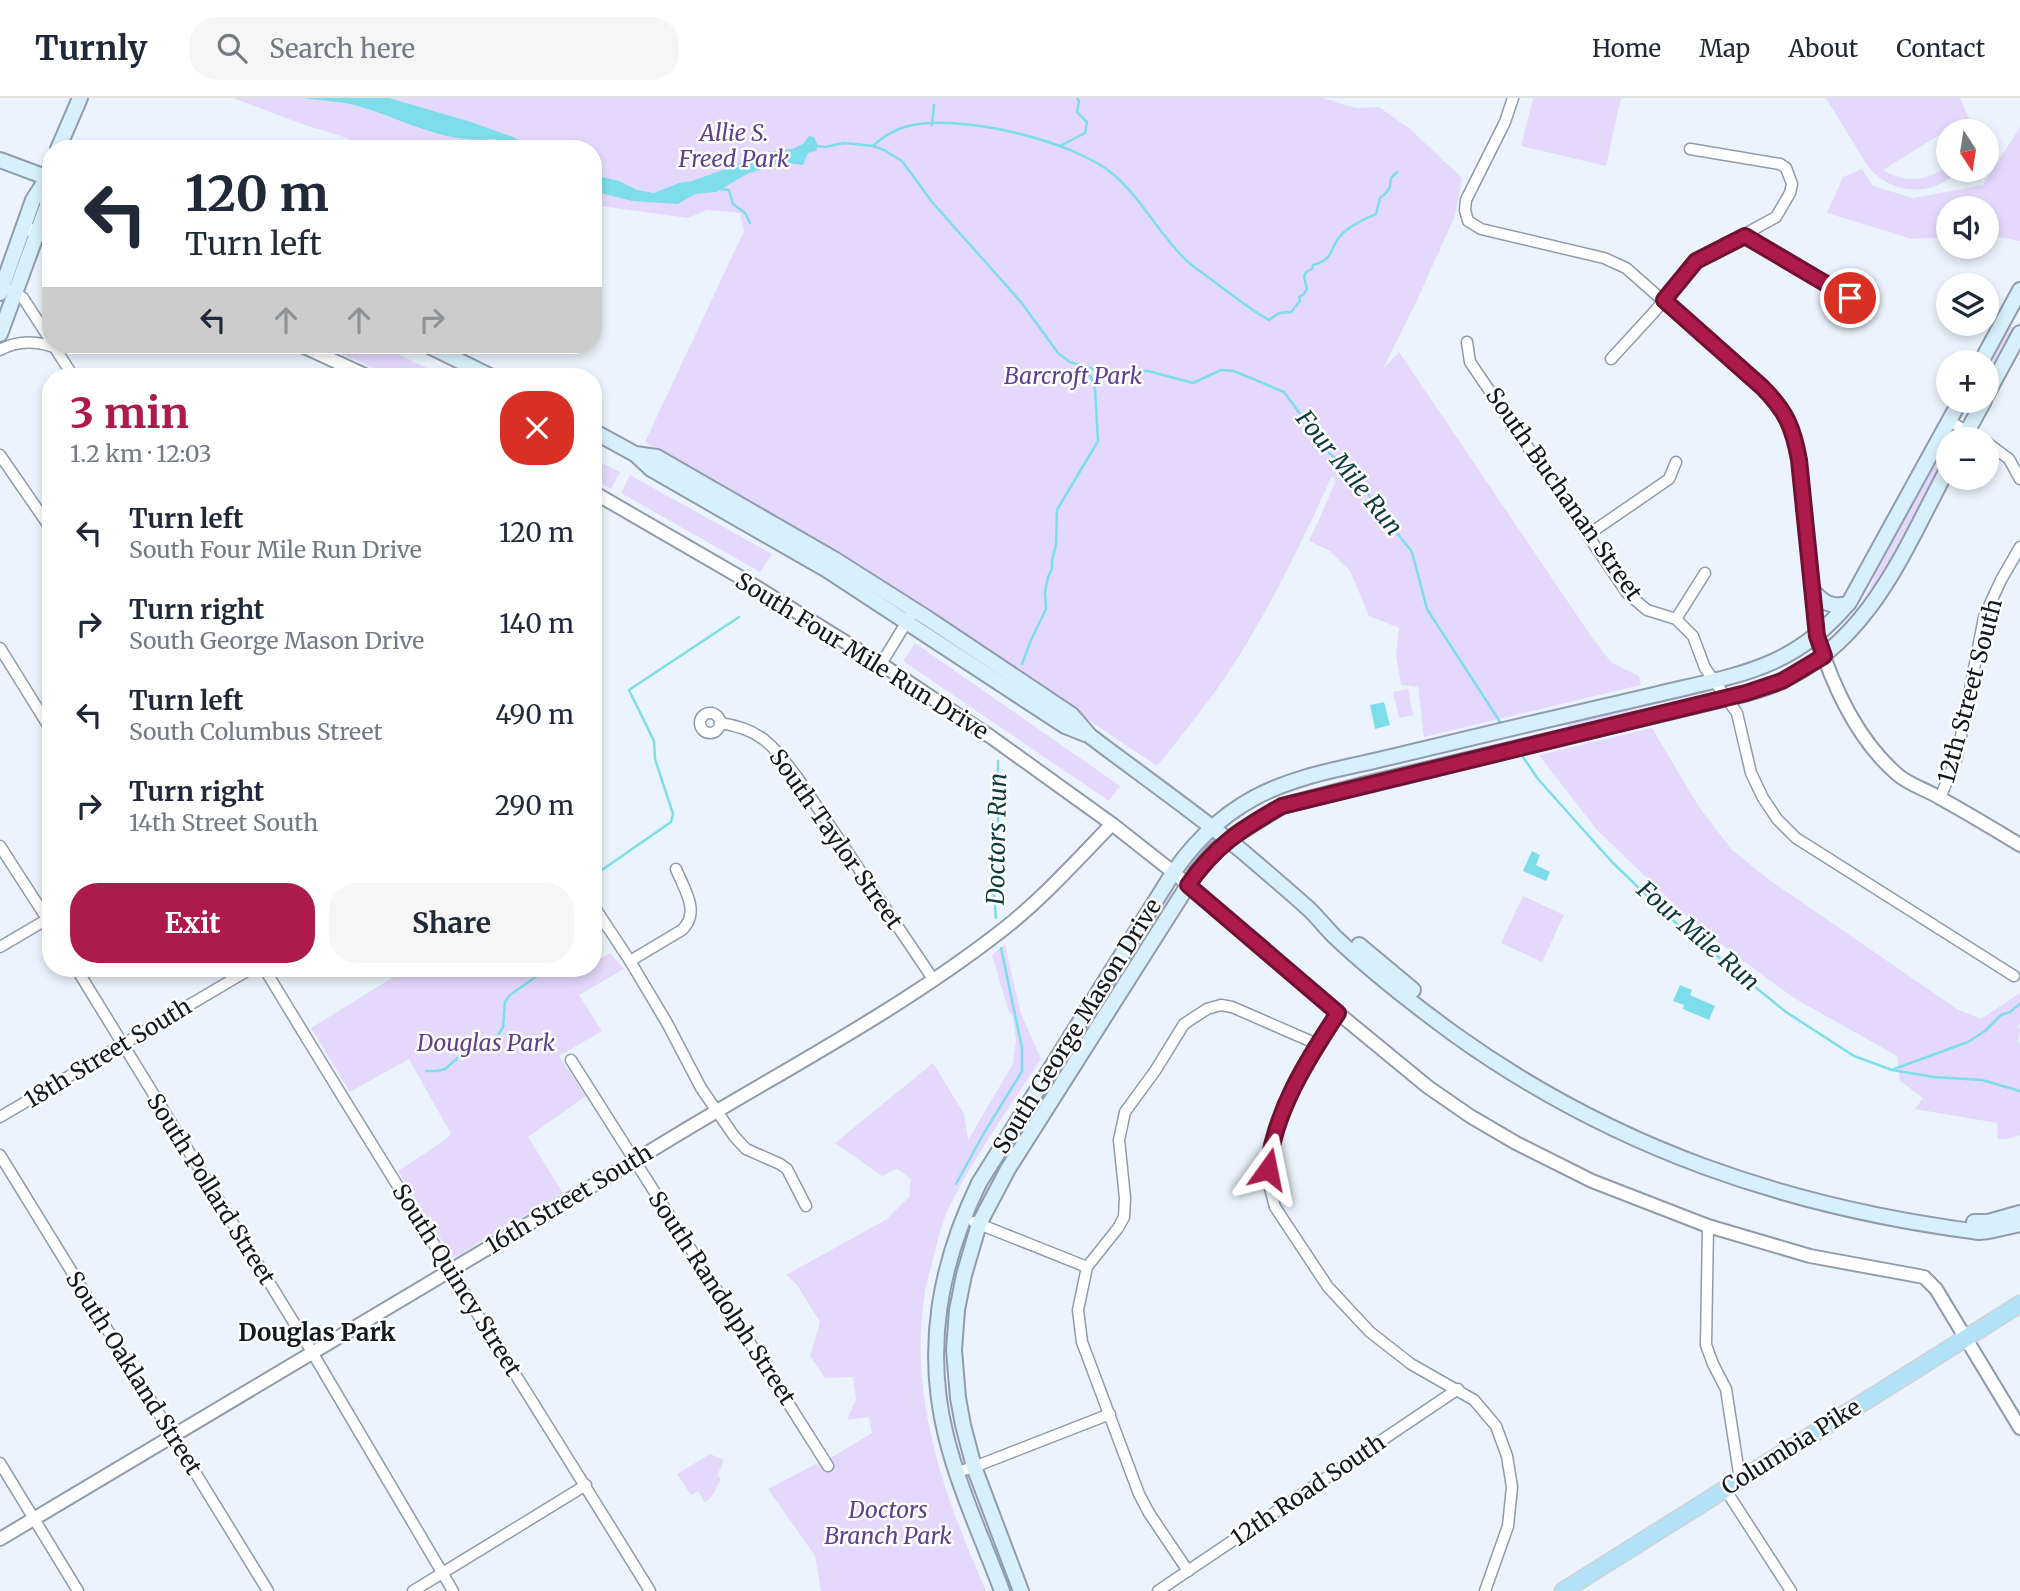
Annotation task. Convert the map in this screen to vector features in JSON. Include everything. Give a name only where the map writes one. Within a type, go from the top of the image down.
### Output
[{"type":"main road","points":[[62,140],[80,98]]},
{"type":"main road","points":[[0,160],[42,173]]},
{"type":"main road","points":[[0,334],[6,291],[23,227],[33,200],[42,187]]},
{"type":"main road","points":[[6,291],[42,238]]},
{"type":"main road","points":[[1989,350],[2015,311],[2020,290]]},
{"type":"main road","points":[[1999,372],[2020,333]]},
{"type":"main road","points":[[445,354],[474,368]]},
{"type":"main road","name":"South George Mason Drive","points":[[1002,1591],[957,1472],[941,1414],[936,1336],[943,1282],[962,1218],[979,1183],[1173,873],[1212,827],[1254,798],[1291,782],[1715,680],[1782,659],[1817,636],[1848,604],[1953,413]]},
{"type":"main road","points":[[602,436],[635,454],[657,457],[834,559],[911,616],[1072,715],[1090,736],[1212,827],[1310,910],[1339,929],[1459,1027],[1560,1092],[1684,1152],[1791,1186],[1873,1205],[1979,1222],[2020,1213]]},
{"type":"main road","name":"South George Mason Drive","points":[[1021,1591],[974,1467],[958,1398],[954,1350],[957,1310],[964,1275],[979,1224],[1008,1169],[1188,885],[1213,852],[1227,840],[1282,806],[1728,698],[1782,681],[1824,656],[1844,639],[1874,603],[1936,490]]},
{"type":"main road","points":[[1813,591],[1820,600],[1830,605],[1848,604]]},
{"type":"main road","points":[[1310,910],[1373,971],[1454,1033],[1557,1100],[1624,1134],[1714,1171],[1818,1202],[1979,1232],[2020,1224]]},
{"type":"main road","points":[[1056,1060],[1071,1070]]},
{"type":"main road","name":"Columbia Pike","points":[[1563,1591],[2020,1304]]},
{"type":"street","points":[[1513,98],[1466,200],[1468,221],[1481,229],[1604,258],[1626,268],[1777,402],[1788,418],[1799,460],[1817,636],[1844,705],[1871,750],[1900,777],[2020,845]]},
{"type":"street","points":[[1611,359],[1696,261],[1776,217],[1790,193],[1792,184],[1786,168],[1772,162],[1690,149]]},
{"type":"street","points":[[23,227],[42,234]]},
{"type":"street","points":[[1745,236],[1850,298]]},
{"type":"street","points":[[6,291],[23,298],[42,327]]},
{"type":"street","name":"South Buchanan Street","points":[[1467,342],[1470,362],[1627,593],[1647,610],[1676,619]]},
{"type":"street","points":[[0,350],[22,343],[42,343]]},
{"type":"street","points":[[319,354],[350,368]]},
{"type":"street","points":[[1949,421],[1956,427]]},
{"type":"street","points":[[1999,452],[2009,459],[2020,479]]},
{"type":"street","points":[[0,455],[42,516]]},
{"type":"street","points":[[1589,534],[1669,479],[1676,462]]},
{"type":"street","name":"South Four Mile Run Drive","points":[[602,497],[746,580],[881,664],[991,737],[1112,824],[1428,1087],[1470,1116],[1516,1143],[1592,1181],[1708,1226],[1810,1256],[1924,1277],[1936,1289],[1965,1338]]},
{"type":"street","name":"12th Street South","points":[[1940,798],[1957,757],[1984,617],[2020,547]]},
{"type":"street","points":[[1705,573],[1676,619],[1693,636],[1705,668],[1737,713],[1751,773],[1777,819],[1796,838],[2014,976]]},
{"type":"street","points":[[881,664],[911,616]]},
{"type":"street","points":[[0,648],[42,716]]},
{"type":"street","name":"South Taylor Street","points":[[720,723],[754,732],[774,747],[933,979]]},
{"type":"street","name":"16th Street South","points":[[0,1539],[716,1110],[883,1013],[1005,927],[1050,888],[1112,824]]},
{"type":"street","points":[[0,846],[42,908]]},
{"type":"street","points":[[630,961],[688,925],[691,906],[676,869]]},
{"type":"street","points":[[602,919],[667,1023],[687,1064],[734,1136],[746,1149],[787,1169],[806,1206]]},
{"type":"street","points":[[0,947],[42,924]]},
{"type":"street","name":"South Pollard Street","points":[[81,977],[312,1352],[453,1591]]},
{"type":"street","name":"18th Street South","points":[[0,1117],[237,977]]},
{"type":"street","name":"South Quincy Street","points":[[270,977],[650,1591]]},
{"type":"street","points":[[1188,1571],[1139,1494],[1083,1342],[1077,1310],[1087,1268],[1124,1217],[1125,1198],[1119,1140],[1125,1112],[1184,1024],[1207,1009],[1221,1005],[1233,1007],[1317,1044]]},
{"type":"street","points":[[1338,1013],[1317,1044],[1286,1102],[1270,1154],[1269,1184],[1275,1208],[1328,1287],[1370,1332],[1411,1364],[1474,1400],[1496,1426],[1507,1456],[1512,1487],[1508,1526],[1488,1588]]},
{"type":"street","name":"South Randolph Street","points":[[570,1060],[828,1466]]},
{"type":"street","name":"South Oakland Street","points":[[0,1154],[268,1591]]},
{"type":"street","points":[[962,1218],[1087,1268]]},
{"type":"street","points":[[1708,1226],[1706,1345],[1727,1389],[1740,1480]]},
{"type":"street","points":[[1965,1338],[2020,1428]]},
{"type":"street","name":"12th Road South","points":[[1158,1591],[1458,1390]]},
{"type":"street","points":[[957,1472],[1110,1414]]},
{"type":"street","points":[[0,1462],[78,1591]]},
{"type":"street","points":[[413,1591],[586,1485]]},
{"type":"street","points":[[1725,1489],[1791,1591]]},
{"type":"green space","name":"Barcroft Park","points":[[233,98],[1323,98],[1356,108],[1379,107],[1410,129],[1462,178],[1455,216],[1383,369],[1399,352],[1593,639],[1612,663],[1639,676],[1641,685],[1424,737],[1418,687],[1401,685],[1396,655],[1399,628],[1369,616],[1350,571],[1330,551],[1309,541],[1336,481],[1332,476],[1260,621],[1214,693],[1157,766],[840,558],[645,442],[744,231],[740,213],[707,210],[688,218],[602,206],[602,140],[352,140]]},
{"type":"green space","points":[[1533,98],[1621,98],[1606,166],[1521,146]]},
{"type":"green space","points":[[1826,98],[1960,98],[1969,119],[1936,119],[1936,137],[1883,170],[1908,179],[1924,178],[1936,173],[1936,182],[1944,182],[1916,190],[1904,189],[1882,179],[1867,165]]},
{"type":"green space","points":[[2020,127],[2020,241],[1999,237],[1999,196],[1936,196],[1936,238],[1912,239],[1827,213],[1843,177],[1862,169],[1873,186],[1913,198],[1983,185],[1985,182],[1999,182],[1999,160]]},
{"type":"green space","points":[[2007,325],[2016,329],[1999,361],[1999,350],[1994,350]]},
{"type":"green space","points":[[342,354],[398,354],[427,368],[373,368]]},
{"type":"green space","points":[[1936,456],[1936,478],[1876,589],[1843,631],[1840,628],[1869,591],[1878,562]]},
{"type":"green space","points":[[602,463],[620,472],[611,489],[602,484]]},
{"type":"green space","points":[[630,475],[772,554],[760,572],[621,493]]},
{"type":"green space","points":[[915,643],[1120,786],[1109,801],[903,661]]},
{"type":"green space","points":[[1408,689],[1413,715],[1399,718],[1393,692]]},
{"type":"green space","points":[[1696,689],[1697,695],[1641,708],[1619,719],[1571,730],[1564,721]]},
{"type":"green space","points":[[1652,728],[1699,807],[1732,850],[1771,881],[1957,1009],[1981,1019],[2020,993],[2020,1135],[1998,1139],[1997,1123],[1915,1109],[1923,1098],[1900,1081],[1897,1056],[1794,998],[1699,928],[1596,829],[1539,755]]},
{"type":"green space","points":[[1171,889],[1173,892],[1152,925],[1148,942],[1071,1061],[1064,1057]]},
{"type":"green space","points":[[1523,896],[1564,915],[1542,962],[1501,943]]},
{"type":"green space","name":"Doctors Branch Park","points":[[1005,944],[1020,1011],[1041,1059],[983,1148],[948,1210],[926,1286],[921,1338],[926,1412],[934,1449],[957,1521],[986,1591],[821,1591],[815,1556],[768,1489],[816,1464],[829,1469],[830,1458],[872,1433],[869,1417],[847,1420],[856,1399],[853,1377],[825,1378],[810,1356],[820,1322],[797,1285],[786,1275],[887,1219],[909,1197],[911,1179],[897,1169],[882,1176],[835,1143],[933,1063],[964,1114],[968,1140],[1013,1064],[1016,1040],[1013,1017],[1008,1010],[992,955]]},
{"type":"green space","name":"Douglas Park","points":[[610,953],[624,969],[579,995],[602,1031],[559,1056],[586,1096],[528,1137],[563,1193],[461,1255],[452,1257],[398,1171],[451,1134],[409,1059],[350,1092],[311,1028],[393,977],[602,977],[602,958]]},
{"type":"green space","points":[[1057,1068],[1064,1072],[978,1214],[971,1210],[979,1194]]},
{"type":"green space","points":[[710,1454],[724,1460],[717,1476],[721,1478],[713,1495],[705,1503],[698,1491],[691,1495],[677,1474]]},
{"type":"water","points":[[304,98],[389,98],[471,122],[519,140],[458,138],[425,130],[345,103]]},
{"type":"water","points":[[809,136],[814,137],[818,146],[816,151],[808,153],[803,165],[785,163],[749,173],[716,192],[695,194],[678,204],[632,201],[602,193],[602,177],[619,181],[637,190],[654,193],[728,168],[765,152],[792,149],[803,144]]},
{"type":"water","points":[[1384,702],[1390,725],[1375,729],[1370,705]]},
{"type":"water","points":[[1532,851],[1540,855],[1536,865],[1550,872],[1546,881],[1523,871]]},
{"type":"water","points":[[1680,985],[1692,990],[1690,995],[1715,1006],[1709,1020],[1683,1009],[1684,1005],[1673,1001]]},
{"type":"waterway","points":[[1060,146],[1085,133],[1087,122],[1077,112],[1077,98]]},
{"type":"waterway","points":[[932,125],[934,105]]},
{"type":"waterway","points":[[873,146],[905,127],[927,123],[953,123],[1013,132],[1072,151],[1096,162],[1114,175],[1133,194],[1186,260],[1269,320],[1279,313],[1291,312],[1307,289],[1304,277],[1306,272],[1312,269],[1313,265],[1325,260],[1346,231],[1376,214],[1380,198],[1390,187],[1391,178],[1397,172]]},
{"type":"waterway","name":"Four Mile Run","points":[[816,146],[844,143],[873,146],[902,161],[932,202],[1021,302],[1058,353],[1070,362],[1093,369],[1148,371],[1193,383],[1221,370],[1234,371],[1284,392],[1329,453],[1360,479],[1374,504],[1412,552],[1427,609],[1502,725]]},
{"type":"waterway","points":[[721,189],[729,190],[733,204],[745,213],[750,223]]},
{"type":"waterway","name":"Doctors Run","points":[[1022,664],[1046,609],[1045,592],[1056,544],[1057,510],[1098,441],[1095,389],[1084,367]]},
{"type":"waterway","points":[[602,870],[671,822],[673,814],[655,759],[654,741],[629,690],[739,617]]},
{"type":"waterway","name":"Four Mile Run","points":[[1521,754],[1538,779],[1612,862],[1669,917],[1786,1012],[1854,1056],[1892,1070],[1934,1077],[1982,1080],[2020,1091]]},
{"type":"waterway","name":"Doctors Run","points":[[996,918],[992,868],[998,823],[998,761]]},
{"type":"waterway","name":"Doctors Run","points":[[956,1184],[1022,1071],[1022,1048],[1001,948]]},
{"type":"waterway","points":[[426,1071],[445,1069],[469,1048],[497,1037],[503,1027],[505,1002],[510,995],[536,977]]},
{"type":"waterway","points":[[1894,1069],[1968,1042],[1985,1031],[2001,1015],[2020,1004]]},
{"type":"district","name":"Douglas Park","points":[[317,1333]]},
{"type":"route","points":[[1268,1169],[1286,1102],[1317,1044],[1338,1013],[1188,885],[1213,852],[1227,840],[1282,806],[1768,687],[1824,656],[1817,636],[1799,460],[1788,418],[1762,387],[1664,300],[1696,261],[1745,236],[1850,298]]},
{"type":"park label","name":"Allie S. Freed Park","points":[[734,146]]}]
